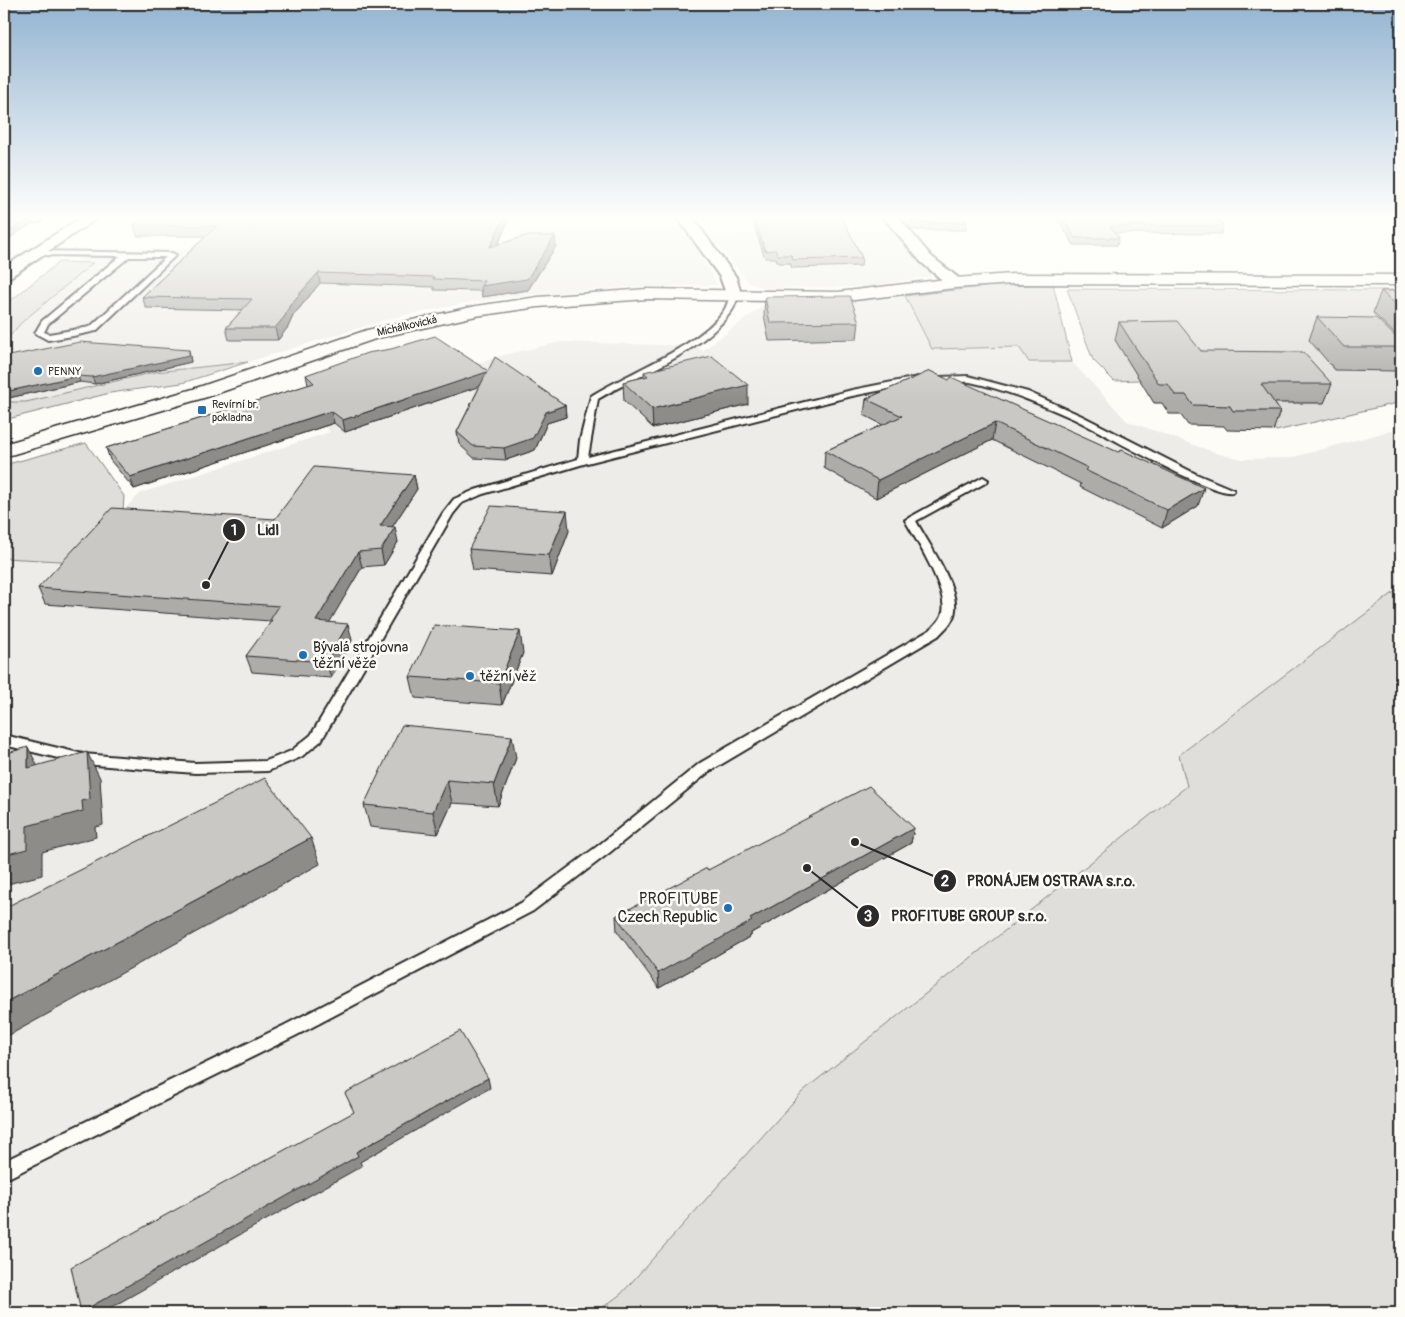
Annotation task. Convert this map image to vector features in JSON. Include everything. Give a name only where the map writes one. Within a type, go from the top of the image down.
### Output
[{"type":"street","points":[[728,278],[734,296]]},
{"type":"street","points":[[950,278],[955,283]]},
{"type":"street","name":"Michálkovická","points":[[4,451],[200,393],[363,337],[469,312],[538,302],[667,294],[838,297],[880,294],[955,283],[1013,279],[1401,280]]},
{"type":"street","name":"Michálkovická","points":[[4,437],[200,393]]},
{"type":"lane","points":[[97,278],[45,323],[38,334],[48,337],[93,329],[147,278]]},
{"type":"lane","points":[[583,461],[585,440],[594,398],[610,387],[678,352],[712,329],[733,301],[734,296]]},
{"type":"lane","points":[[4,740],[83,759],[195,768],[268,766],[296,754],[316,738],[448,513],[458,502],[500,485],[583,461],[852,393],[916,380],[968,379],[1024,394],[1079,418],[1192,476],[1229,490]]},
{"type":"lane","points":[[4,1171],[299,1026],[511,916],[604,849],[705,766],[934,633],[945,622],[949,611],[949,600],[941,577],[910,520],[983,480]]},
{"type":"shaded area","points":[[38,278],[74,278],[22,322],[4,343],[4,311],[10,301]]},
{"type":"shaded area","points":[[53,278],[714,278],[718,285],[631,287],[526,295],[466,303],[388,319],[248,362],[155,372],[26,402],[4,402],[4,324],[40,288]]},
{"type":"shaded area","points":[[745,278],[918,278],[866,287],[763,288],[749,283]]},
{"type":"shaded area","points":[[1053,284],[1072,362],[1029,362],[1019,347],[932,349],[905,296],[989,286]]},
{"type":"shaded area","points":[[1067,289],[1401,290],[1401,402],[1276,431],[1268,420],[1139,380],[1114,381],[1093,360]]},
{"type":"shaded area","points":[[905,296],[932,349],[1019,347],[1029,362],[1072,362],[1127,421],[1219,454],[1242,459],[1290,458],[1401,428],[1401,587],[1179,755],[1187,786],[803,1091],[621,1294],[595,1313],[4,1313],[4,558],[79,562],[123,510],[141,493],[330,432],[316,417],[500,356],[560,342],[697,346],[702,351],[767,303],[842,303]]},
{"type":"shaded area","points":[[248,362],[182,383],[110,393],[4,420],[4,402],[26,402],[155,372]]},
{"type":"shaded area","points":[[86,443],[124,496],[123,510],[79,562],[4,558],[4,465]]},
{"type":"shaded area","points":[[1401,587],[1401,1313],[595,1313],[621,1294],[803,1091],[1187,786],[1179,755]]},
{"type":"building","points":[[162,278],[313,278],[290,305],[285,316],[275,328],[226,328],[252,299],[142,297]]},
{"type":"building","points":[[527,278],[481,286],[484,281],[433,279]]},
{"type":"building","points":[[1381,291],[1401,291],[1401,309]]},
{"type":"building","points":[[850,296],[859,322],[770,323],[765,297]]},
{"type":"building","points":[[1317,317],[1376,318],[1401,342],[1401,347],[1344,347]]},
{"type":"building","points":[[1177,321],[1201,351],[1303,352],[1332,384],[1261,384],[1280,411],[1233,411],[1230,406],[1193,405],[1186,395],[1175,395],[1168,384],[1159,384],[1119,322]]},
{"type":"building","points":[[435,336],[488,371],[495,357],[565,405],[546,412],[533,438],[504,448],[473,446],[457,432],[487,372],[343,420],[331,411],[130,477],[106,448],[314,383],[306,375],[367,353],[391,349]]},
{"type":"building","points":[[80,342],[189,350],[189,356],[92,377],[78,376],[4,392],[4,357]]},
{"type":"building","points":[[712,356],[748,385],[652,409],[623,382],[648,376],[644,372]]},
{"type":"building","points":[[930,371],[949,380],[951,377],[1118,452],[1122,450],[1204,488],[1167,510],[1085,470],[1088,468],[995,423],[878,480],[825,451],[902,416],[866,399]]},
{"type":"building","points":[[314,467],[414,475],[380,526],[395,527],[381,550],[358,552],[316,621],[348,624],[326,662],[246,656],[272,620],[270,620],[279,606],[38,588],[112,508],[275,519]]},
{"type":"building","points":[[491,506],[567,511],[549,555],[469,549]]},
{"type":"building","points":[[434,625],[520,631],[499,683],[410,677]]},
{"type":"building","points":[[402,725],[512,736],[494,784],[447,780],[433,812],[364,805]]},
{"type":"building","points":[[28,747],[28,768],[87,752],[90,799],[82,801],[83,811],[27,826],[27,849],[4,855],[4,754]]},
{"type":"building","points":[[265,778],[311,838],[4,1003],[4,908]]},
{"type":"building","name":"PROFITUBE Czech Republic","points":[[869,786],[914,828],[750,919],[752,921],[658,973],[616,916],[707,868],[708,870]]},
{"type":"building","points":[[460,1031],[488,1078],[356,1152],[358,1156],[81,1312],[71,1267],[354,1112],[345,1093]]},
{"type":"place","name":"PENNY","points":[[38,371]]},
{"type":"place","name":"Revírní br. pokladna","points":[[202,410]]},
{"type":"place","name":"Lidl","points":[[206,585]]},
{"type":"place","name":"Bývalá strojovna těžní věže","points":[[303,655]]},
{"type":"place","name":"těžní věž","points":[[470,676]]},
{"type":"place","name":"PRONÁJEM OSTRAVA s.r.o.","points":[[855,842]]},
{"type":"place","name":"PROFITUBE GROUP s.r.o.","points":[[807,868]]},
{"type":"place","name":"PROFITUBE Czech Republic","points":[[728,908]]}]
